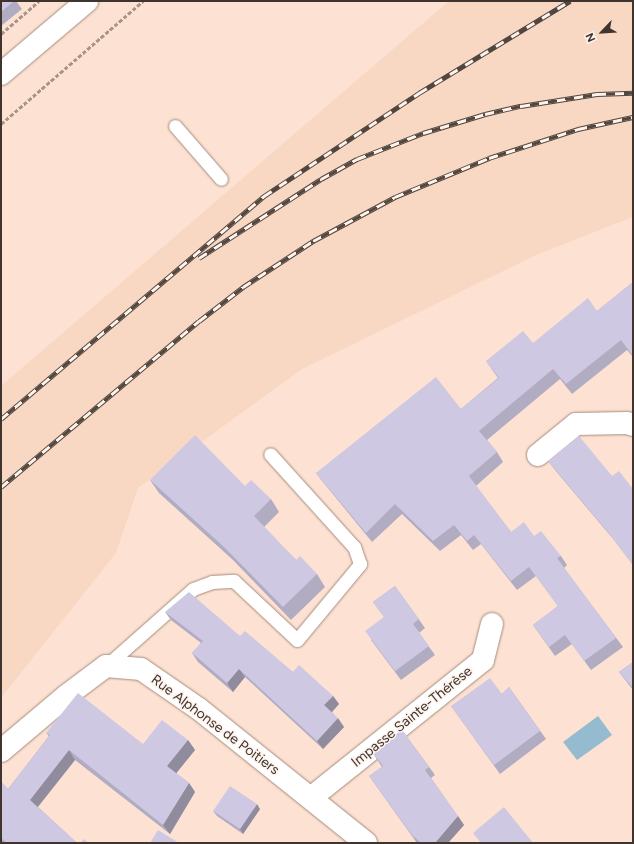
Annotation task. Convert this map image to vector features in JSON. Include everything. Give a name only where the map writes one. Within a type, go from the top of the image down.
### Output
[{"type":"street","points":[[1,74],[87,1]]},
{"type":"street","points":[[538,455],[576,424],[626,423],[633,426]]},
{"type":"street","name":"Impasse Sainte-Thérèse","points":[[312,797],[483,660],[492,624]]},
{"type":"street","points":[[1,751],[66,696],[106,666]]},
{"type":"street","name":"Rue Alphonse de Poitiers","points":[[106,666],[141,669],[199,709],[312,797],[366,843]]},
{"type":"lane","points":[[175,126],[221,179]]},
{"type":"lane","points":[[106,666],[193,589],[212,582],[234,581],[297,640],[360,564],[354,547],[270,454]]},
{"type":"path","points":[[1,34],[39,1]]},
{"type":"path","points":[[1,124],[143,1]]},
{"type":"shaded area","points":[[449,1],[633,1],[633,217],[536,255],[302,369],[138,488],[116,553],[1,698],[1,386]]},
{"type":"water","points":[[598,716],[612,735],[577,760],[563,742]]},
{"type":"building","points":[[1,1],[14,1],[1,12]]},
{"type":"building","points":[[633,282],[633,356],[621,340],[566,384],[553,369],[479,431],[497,452],[469,476],[511,532],[524,522],[534,536],[541,531],[561,556],[557,558],[616,638],[584,661],[565,635],[549,647],[533,625],[558,606],[529,567],[511,581],[474,535],[467,541],[454,525],[433,541],[395,504],[366,533],[316,473],[436,377],[461,409],[499,378],[486,361],[523,331],[533,343],[588,298],[597,311]]},
{"type":"building","points":[[195,435],[245,486],[251,480],[271,499],[254,516],[296,560],[300,556],[317,574],[283,607],[224,547],[150,480]]},
{"type":"building","points":[[579,436],[612,476],[619,471],[633,489],[633,565],[607,531],[548,461]]},
{"type":"building","points":[[395,586],[419,619],[413,624],[429,646],[395,671],[365,631],[384,617],[373,602]]},
{"type":"building","points":[[189,592],[240,636],[245,631],[293,672],[299,665],[333,696],[324,705],[338,718],[317,741],[239,669],[227,683],[192,653],[203,641],[165,612]]},
{"type":"building","points":[[633,662],[633,688],[619,672]]},
{"type":"building","points":[[490,678],[502,694],[509,687],[540,731],[494,765],[451,706]]},
{"type":"building","points":[[78,693],[143,744],[162,720],[188,740],[167,766],[189,783],[163,825],[69,750],[30,800],[77,843],[7,843],[1,838],[1,782],[8,789],[50,735],[46,733]]},
{"type":"building","points":[[402,730],[429,767],[425,770],[458,816],[435,843],[421,843],[412,835],[369,776],[383,766],[372,752]]},
{"type":"building","points":[[230,786],[257,804],[240,829],[213,811]]},
{"type":"building","points":[[504,807],[533,843],[481,843],[473,833]]},
{"type":"building","points":[[158,830],[179,843],[150,843]]},
{"type":"building","points":[[84,839],[88,843],[81,843]]},
{"type":"railway","points":[[1,419],[264,196],[419,93],[570,1]]},
{"type":"railway","points":[[199,258],[321,179],[357,159],[423,133],[485,114],[521,106],[597,94],[633,93]]},
{"type":"railway","points":[[1,487],[199,321],[243,287],[313,241],[395,197],[489,158],[578,129],[633,117]]}]
